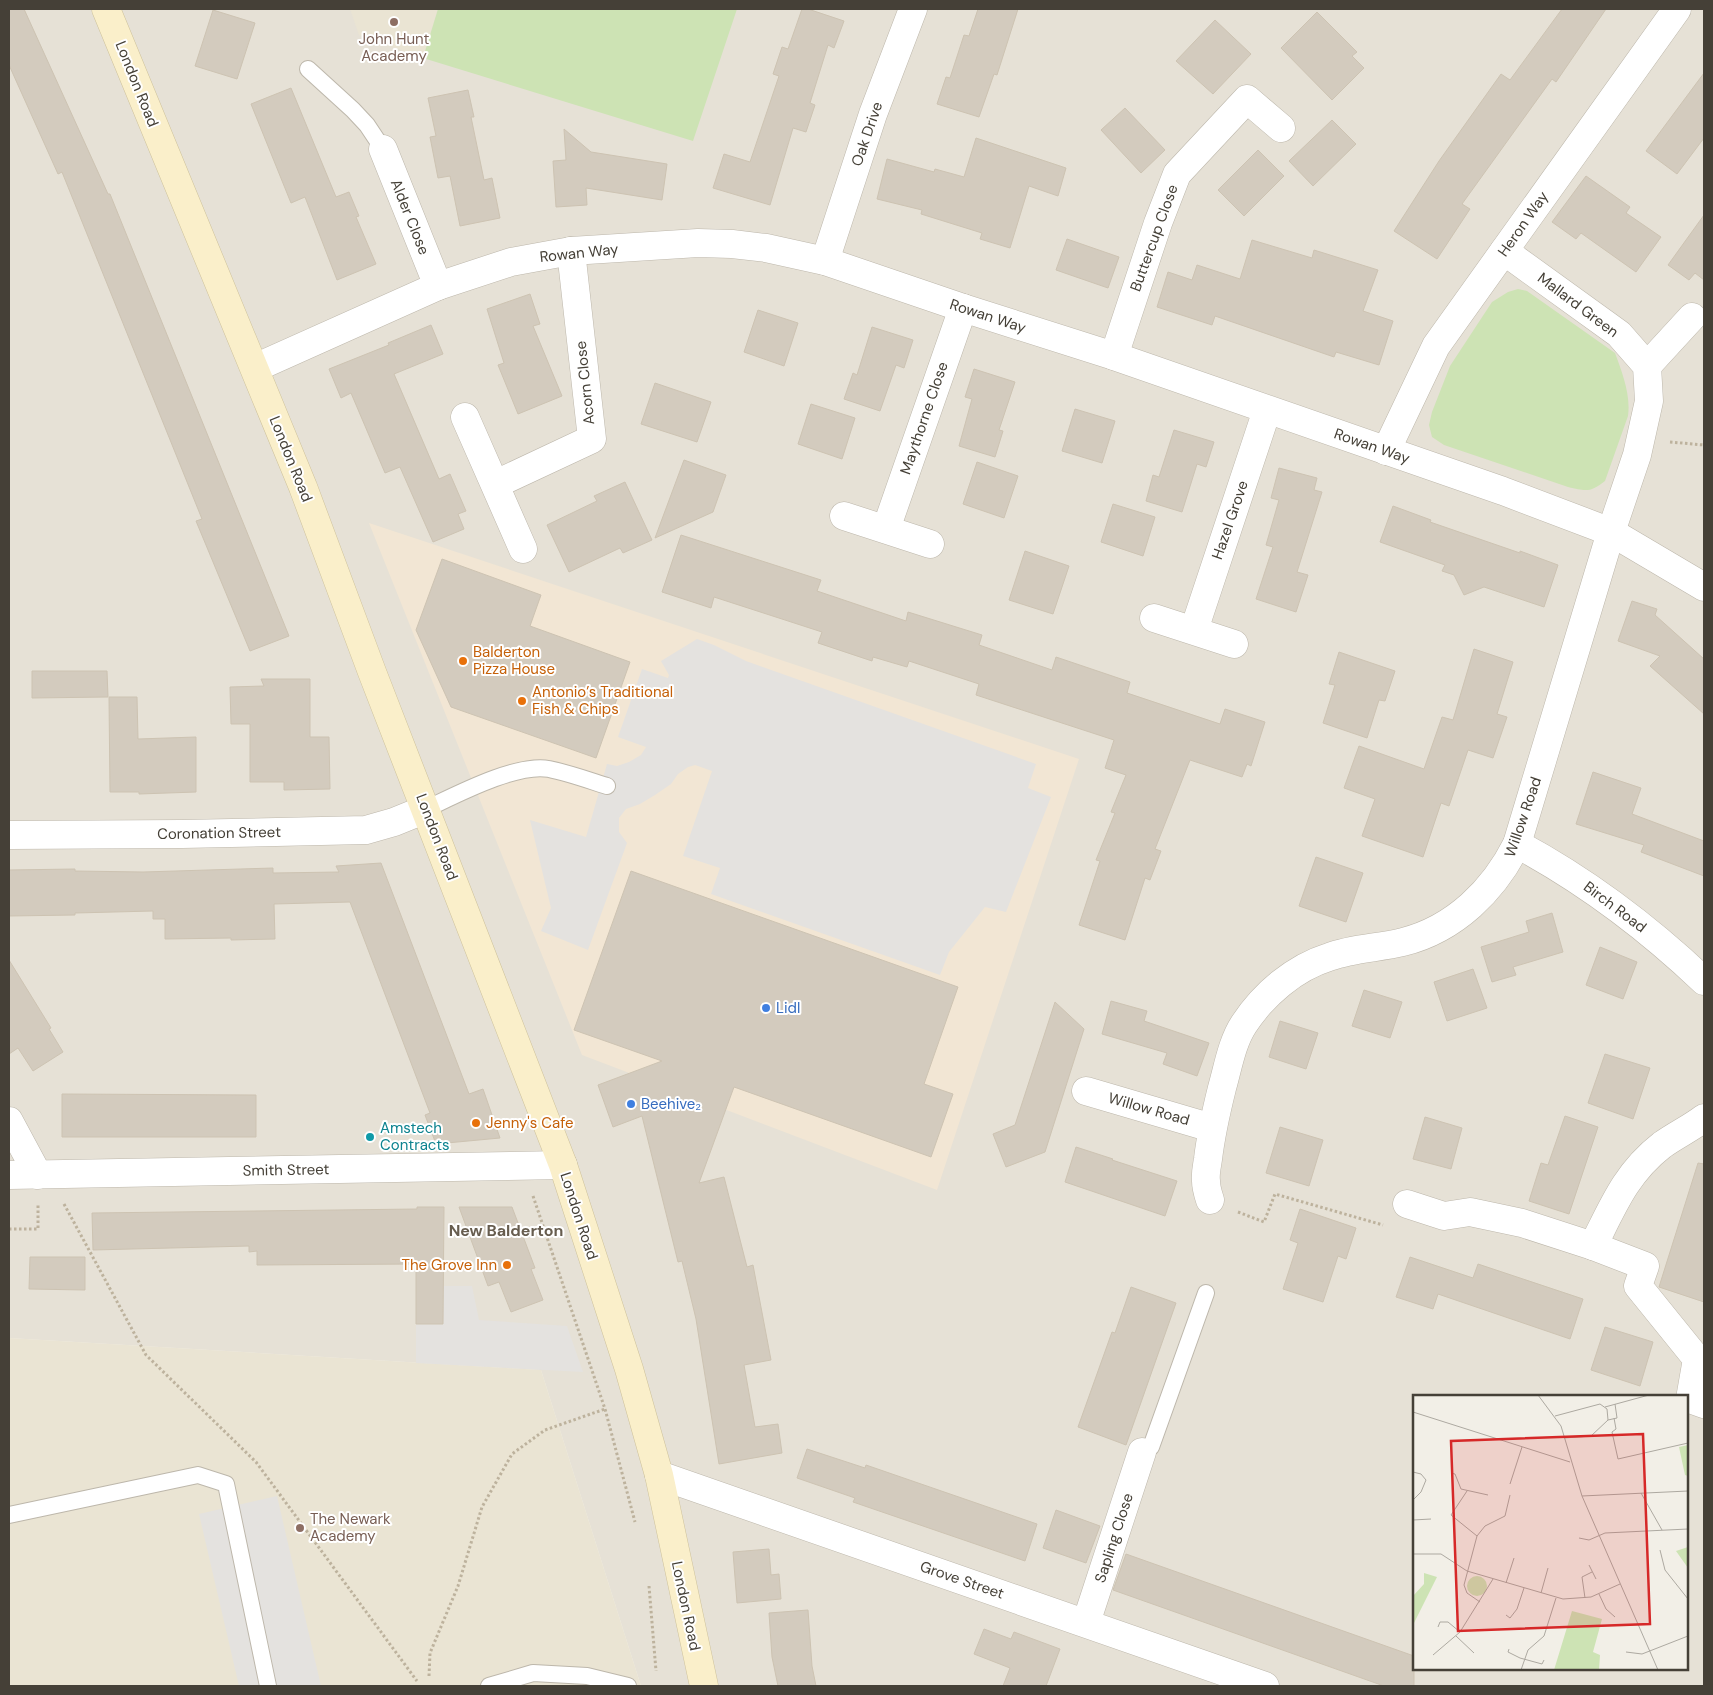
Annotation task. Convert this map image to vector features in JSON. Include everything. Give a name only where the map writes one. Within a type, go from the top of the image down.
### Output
[{"type":"main road","name":"London Road","points":[[106,9],[303,487],[372,672],[563,1165],[629,1370],[659,1475],[698,1686]]},
{"type":"street","name":"Oak Drive","points":[[825,261],[873,114],[913,9]]},
{"type":"street","name":"Heron Way","points":[[1386,451],[1436,346],[1677,9]]},
{"type":"street","name":"Buttercup Close","points":[[1114,356],[1158,222],[1177,174],[1247,99],[1281,128]]},
{"type":"street","name":"Alder Close","points":[[383,149],[438,286]]},
{"type":"street","name":"Rowan Way","points":[[254,368],[438,286],[511,262],[571,251],[698,243],[766,248],[825,261],[963,308],[1114,356],[1503,492],[1611,532],[1704,587]]},
{"type":"street","name":"Mallard Green","points":[[1504,250],[1619,334],[1646,366]]},
{"type":"street","name":"Acorn Close","points":[[496,484],[592,439],[571,251]]},
{"type":"street","name":"Maythorne Close","points":[[886,528],[963,308]]},
{"type":"street","points":[[1611,532],[1637,454],[1649,401],[1646,366],[1692,317]]},
{"type":"street","name":"Hazel Grove","points":[[1194,630],[1267,410]]},
{"type":"street","points":[[465,417],[523,549]]},
{"type":"street","points":[[844,516],[886,528],[930,544]]},
{"type":"street","name":"Willow Road","points":[[1210,1200],[1205,1180],[1212,1128],[1232,1050],[1243,1025],[1258,1006],[1291,975],[1310,964],[1329,956],[1403,942],[1438,929],[1468,908],[1482,895],[1507,864],[1517,844],[1611,532]]},
{"type":"street","points":[[1154,618],[1234,644]]},
{"type":"street","name":"Coronation Street","points":[[9,835],[366,830],[394,822],[426,809]]},
{"type":"street","name":"Birch Road","points":[[1517,844],[1550,861],[1626,913],[1704,980]]},
{"type":"street","name":"Willow Road","points":[[1086,1091],[1212,1128]]},
{"type":"street","points":[[1593,1246],[1620,1190],[1638,1168],[1662,1146],[1704,1118]]},
{"type":"street","points":[[9,1121],[38,1175]]},
{"type":"street","name":"Smith Street","points":[[9,1175],[563,1165]]},
{"type":"street","points":[[1407,1204],[1444,1216],[1470,1212],[1522,1223],[1593,1246],[1645,1266],[1638,1286],[1697,1359],[1690,1399],[1704,1404]]},
{"type":"street","name":"Sapling Close","points":[[1086,1623],[1142,1452]]},
{"type":"street","name":"Grove Street","points":[[659,1475],[1265,1686]]},
{"type":"lane","points":[[308,69],[353,110],[367,125],[383,149]]},
{"type":"lane","points":[[426,809],[488,781],[518,771],[547,769],[608,786]]},
{"type":"lane","points":[[1142,1452],[1151,1447],[1206,1293]]},
{"type":"lane","points":[[9,1515],[198,1475],[226,1484],[268,1686]]},
{"type":"lane","points":[[489,1686],[533,1673],[587,1676],[628,1686]]},
{"type":"path","points":[[9,1229],[38,1230],[38,1175]]},
{"type":"path","points":[[38,1175],[60,1197],[146,1355],[256,1462],[416,1681]]},
{"type":"path","points":[[1210,1200],[1264,1222],[1275,1194],[1383,1225],[1407,1204]]},
{"type":"path","points":[[532,1196],[605,1409],[635,1522]]},
{"type":"path","points":[[429,1676],[430,1653],[458,1586],[482,1507],[512,1454],[545,1430],[605,1409]]},
{"type":"path","points":[[648,1579],[656,1671]]},
{"type":"shaded area","points":[[9,9],[1704,9],[1704,1686],[641,1686],[541,1370],[9,1338]]},
{"type":"shaded area","name":"John Hunt Academy","points":[[350,9],[438,9],[423,58],[359,35]]},
{"type":"shaded area","points":[[369,523],[1079,759],[937,1190],[582,1055]]},
{"type":"shaded area","points":[[697,639],[746,661],[1036,764],[1028,788],[1051,797],[1006,912],[985,907],[949,952],[940,975],[711,894],[720,868],[683,856],[712,771],[695,765],[688,767],[678,774],[671,784],[655,795],[640,804],[626,809],[619,818],[619,832],[627,843],[588,950],[541,931],[551,908],[530,820],[586,837],[607,764],[617,766],[629,762],[641,755],[646,747],[618,737],[642,669],[668,678],[669,675],[661,661]]},
{"type":"shaded area","points":[[443,1286],[472,1286],[479,1320],[567,1326],[583,1372],[416,1363],[416,1324],[443,1324]]},
{"type":"shaded area","name":"The Newark Academy","points":[[9,1338],[541,1370],[641,1686],[9,1686]]},
{"type":"shaded area","points":[[277,1496],[321,1686],[239,1686],[199,1514]]},
{"type":"green space","points":[[438,9],[737,9],[693,141],[423,58]]},
{"type":"green space","points":[[1518,289],[1527,291],[1615,353],[1618,360],[1627,392],[1628,416],[1605,481],[1595,488],[1584,490],[1568,487],[1444,445],[1432,437],[1429,425],[1432,412],[1450,366],[1492,302],[1508,292]]},
{"type":"building","points":[[9,9],[24,9],[108,194],[110,194],[289,636],[250,651],[196,521],[202,519],[62,172],[58,174],[9,65]]},
{"type":"building","points":[[802,9],[808,9],[844,21],[834,48],[828,45],[810,103],[815,105],[806,132],[793,128],[770,205],[713,188],[724,154],[750,162],[779,76],[773,74],[782,47],[788,49]]},
{"type":"building","points":[[978,9],[1018,9],[997,75],[994,74],[979,117],[937,104],[946,77],[950,78],[964,35],[969,36]]},
{"type":"building","points":[[1562,9],[1606,9],[1556,82],[1552,79],[1462,204],[1470,209],[1437,259],[1394,231],[1439,161],[1501,74],[1510,80]]},
{"type":"building","points":[[213,10],[255,23],[237,79],[195,66]]},
{"type":"building","points":[[1317,12],[1357,52],[1352,56],[1364,68],[1332,100],[1281,48]]},
{"type":"building","points":[[1215,20],[1251,54],[1213,94],[1176,61]]},
{"type":"building","points":[[1704,73],[1704,138],[1677,174],[1646,151]]},
{"type":"building","points":[[291,88],[336,197],[349,192],[359,216],[356,217],[376,264],[337,280],[305,197],[291,203],[251,104]]},
{"type":"building","points":[[468,90],[474,117],[471,117],[484,180],[492,178],[500,218],[460,226],[450,176],[438,178],[430,137],[436,136],[428,98]]},
{"type":"building","points":[[1125,108],[1165,150],[1141,173],[1101,130]]},
{"type":"building","points":[[1332,120],[1356,144],[1313,186],[1289,161]]},
{"type":"building","points":[[564,129],[591,152],[667,164],[662,200],[586,188],[587,205],[556,207],[553,161],[566,160]]},
{"type":"building","points":[[976,138],[1066,168],[1058,196],[1029,186],[1010,248],[980,239],[982,233],[921,214],[922,210],[877,199],[887,159],[934,172],[935,169],[964,177]]},
{"type":"building","points":[[1258,150],[1284,176],[1244,216],[1218,190]]},
{"type":"building","points":[[1586,176],[1630,207],[1626,213],[1661,237],[1636,272],[1581,233],[1576,239],[1552,222]]},
{"type":"building","points":[[1704,215],[1704,280],[1695,273],[1689,280],[1668,265]]},
{"type":"building","points":[[1067,239],[1119,257],[1108,288],[1056,270]]},
{"type":"building","points":[[1252,240],[1312,258],[1314,250],[1378,270],[1363,311],[1393,321],[1379,365],[1336,352],[1334,357],[1215,316],[1212,325],[1157,307],[1168,272],[1192,280],[1197,265],[1240,279]]},
{"type":"building","points":[[530,294],[540,324],[533,326],[562,396],[518,414],[498,365],[504,363],[487,309]]},
{"type":"building","points":[[758,310],[798,323],[784,366],[744,352]]},
{"type":"building","points":[[431,325],[443,354],[394,374],[439,479],[450,474],[466,511],[458,514],[464,529],[433,542],[400,467],[385,473],[351,393],[341,398],[329,369],[389,345],[388,343]]},
{"type":"building","points":[[872,327],[913,340],[904,368],[896,365],[880,411],[844,399],[853,373],[857,375]]},
{"type":"building","points":[[974,369],[1015,382],[999,430],[1003,431],[995,457],[959,446],[972,399],[965,397]]},
{"type":"building","points":[[655,383],[711,402],[697,442],[641,424]]},
{"type":"building","points":[[811,404],[855,418],[842,459],[798,444]]},
{"type":"building","points":[[1075,409],[1115,421],[1102,463],[1062,451]]},
{"type":"building","points":[[1174,430],[1214,442],[1206,467],[1197,464],[1182,512],[1146,501],[1153,475],[1159,477]]},
{"type":"building","points":[[684,460],[726,475],[713,512],[655,538]]},
{"type":"building","points":[[977,462],[1018,476],[1004,518],[963,504]]},
{"type":"building","points":[[1279,468],[1317,478],[1314,490],[1322,492],[1297,572],[1308,575],[1296,612],[1256,599],[1273,547],[1266,545],[1279,500],[1271,498]]},
{"type":"building","points":[[625,482],[652,540],[623,553],[620,548],[569,572],[547,525],[597,501],[594,496]]},
{"type":"building","points":[[1113,504],[1155,517],[1143,556],[1101,542]]},
{"type":"building","points":[[1393,506],[1431,520],[1430,522],[1558,565],[1544,607],[1484,587],[1464,595],[1454,575],[1442,571],[1445,565],[1380,542]]},
{"type":"building","points":[[681,535],[821,580],[817,591],[906,621],[908,612],[982,635],[979,645],[1052,670],[1056,657],[1130,682],[1127,693],[1220,724],[1225,709],[1265,722],[1251,766],[1247,764],[1242,777],[1190,760],[1155,849],[1161,851],[1150,880],[1145,878],[1125,940],[1079,925],[1100,861],[1096,860],[1115,813],[1111,812],[1126,775],[1105,768],[1114,740],[976,695],[979,684],[909,661],[907,667],[873,657],[872,661],[818,643],[822,632],[714,597],[711,608],[662,592]]},
{"type":"building","points":[[1025,551],[1069,566],[1053,614],[1009,600]]},
{"type":"building","points":[[442,559],[541,595],[530,626],[630,662],[596,758],[451,707],[416,630]]},
{"type":"building","points":[[1632,601],[1657,609],[1655,615],[1704,659],[1704,714],[1650,666],[1660,656],[1618,641]]},
{"type":"building","points":[[1474,649],[1513,662],[1497,714],[1507,717],[1493,758],[1468,750],[1449,806],[1441,803],[1423,857],[1362,836],[1375,799],[1344,788],[1359,746],[1424,769],[1442,717],[1453,720]]},
{"type":"building","points":[[1339,652],[1395,671],[1385,701],[1379,700],[1367,738],[1323,723],[1335,685],[1329,684]]},
{"type":"building","points":[[32,671],[107,671],[108,697],[32,698]]},
{"type":"building","points":[[261,679],[310,679],[310,737],[329,737],[330,789],[284,790],[284,782],[250,782],[250,724],[231,724],[230,687],[264,686]]},
{"type":"building","points":[[109,697],[137,697],[138,739],[196,737],[196,792],[139,794],[139,792],[110,792]]},
{"type":"building","points":[[1593,772],[1641,788],[1632,814],[1704,841],[1704,876],[1641,852],[1644,845],[1576,824]]},
{"type":"building","points":[[1316,857],[1363,873],[1346,922],[1299,906]]},
{"type":"building","points":[[381,863],[469,1094],[483,1089],[500,1138],[436,1144],[425,1115],[430,1113],[350,902],[274,904],[275,939],[165,939],[165,919],[153,919],[153,911],[9,916],[9,870],[75,869],[75,871],[143,872],[273,868],[273,873],[339,872],[336,866]]},
{"type":"building","name":"Lidl","points":[[631,871],[958,987],[924,1084],[953,1094],[931,1157],[734,1087],[699,1183],[724,1177],[747,1267],[753,1265],[771,1360],[744,1365],[755,1427],[778,1424],[782,1453],[719,1464],[696,1319],[682,1261],[678,1262],[642,1116],[613,1127],[598,1085],[662,1061],[574,1030]]},
{"type":"building","points":[[1552,913],[1563,952],[1513,967],[1516,975],[1492,982],[1481,947],[1529,932],[1526,921]]},
{"type":"building","points":[[1600,947],[1637,962],[1623,999],[1586,985]]},
{"type":"building","points":[[9,960],[51,1028],[49,1029],[63,1052],[33,1071],[18,1048],[9,1054]]},
{"type":"building","points":[[1473,969],[1487,1008],[1447,1021],[1434,982]]},
{"type":"building","points":[[1364,990],[1402,1002],[1390,1038],[1352,1026]]},
{"type":"building","points":[[1111,1001],[1147,1011],[1144,1021],[1209,1043],[1197,1076],[1163,1064],[1167,1053],[1102,1034]]},
{"type":"building","points":[[1055,1002],[1084,1029],[1045,1152],[1006,1167],[993,1134],[1015,1125]]},
{"type":"building","points":[[1280,1021],[1318,1033],[1306,1069],[1269,1057]]},
{"type":"building","points":[[1605,1054],[1650,1068],[1633,1119],[1588,1103]]},
{"type":"building","points":[[62,1094],[256,1095],[256,1137],[62,1137]]},
{"type":"building","points":[[1565,1116],[1598,1127],[1569,1214],[1529,1201],[1541,1163],[1548,1165]]},
{"type":"building","points":[[1425,1117],[1462,1128],[1451,1169],[1413,1159]]},
{"type":"building","points":[[1280,1127],[1323,1140],[1309,1186],[1266,1173]]},
{"type":"building","points":[[1076,1147],[1177,1181],[1165,1216],[1065,1182]]},
{"type":"building","points":[[1698,1163],[1704,1164],[1704,1302],[1659,1287]]},
{"type":"building","points":[[417,1207],[444,1207],[443,1324],[416,1324],[416,1264],[257,1265],[257,1251],[249,1252],[249,1246],[93,1250],[92,1213],[417,1209]]},
{"type":"building","points":[[459,1207],[512,1207],[535,1268],[531,1269],[543,1300],[511,1312],[499,1282],[488,1286]]},
{"type":"building","points":[[1300,1209],[1356,1228],[1346,1259],[1338,1256],[1323,1302],[1283,1289],[1298,1243],[1290,1240]]},
{"type":"building","points":[[30,1257],[85,1257],[85,1290],[29,1289]]},
{"type":"building","points":[[1410,1257],[1473,1278],[1478,1264],[1583,1299],[1570,1339],[1438,1294],[1433,1309],[1396,1297]]},
{"type":"building","points":[[1131,1287],[1176,1303],[1126,1445],[1078,1427],[1112,1332],[1115,1333]]},
{"type":"building","points":[[1605,1327],[1653,1342],[1640,1386],[1591,1370]]},
{"type":"building","points":[[807,1449],[865,1468],[866,1465],[1037,1524],[1025,1561],[853,1502],[855,1498],[797,1478]]},
{"type":"building","points":[[1056,1510],[1100,1526],[1086,1563],[1043,1548]]},
{"type":"building","points":[[769,1549],[771,1575],[779,1574],[781,1599],[737,1603],[733,1552]]},
{"type":"building","points":[[1126,1554],[1413,1656],[1414,1686],[1384,1686],[1113,1590]]},
{"type":"building","points":[[808,1610],[812,1666],[816,1686],[778,1686],[772,1657],[769,1613]]},
{"type":"building","points":[[984,1629],[1011,1639],[1014,1632],[1060,1649],[1046,1686],[1003,1686],[1010,1668],[974,1654]]},
{"type":"place","name":"John Hunt Academy","points":[[394,22]]},
{"type":"place","name":"Balderton Pizza House","points":[[463,661]]},
{"type":"place","name":"Antonio’s Traditional Fish & Chips","points":[[522,701]]},
{"type":"place","name":"Lidl","points":[[766,1008]]},
{"type":"place","name":"Beehive₂","points":[[631,1104]]},
{"type":"place","name":"Jenny's Cafe","points":[[476,1123]]},
{"type":"place","name":"Amstech Contracts","points":[[370,1137]]},
{"type":"place","name":"The Grove Inn","points":[[507,1265]]},
{"type":"place","name":"The Newark Academy","points":[[300,1528]]},
{"type":"district","name":"New Balderton","points":[[506,1230]]}]
